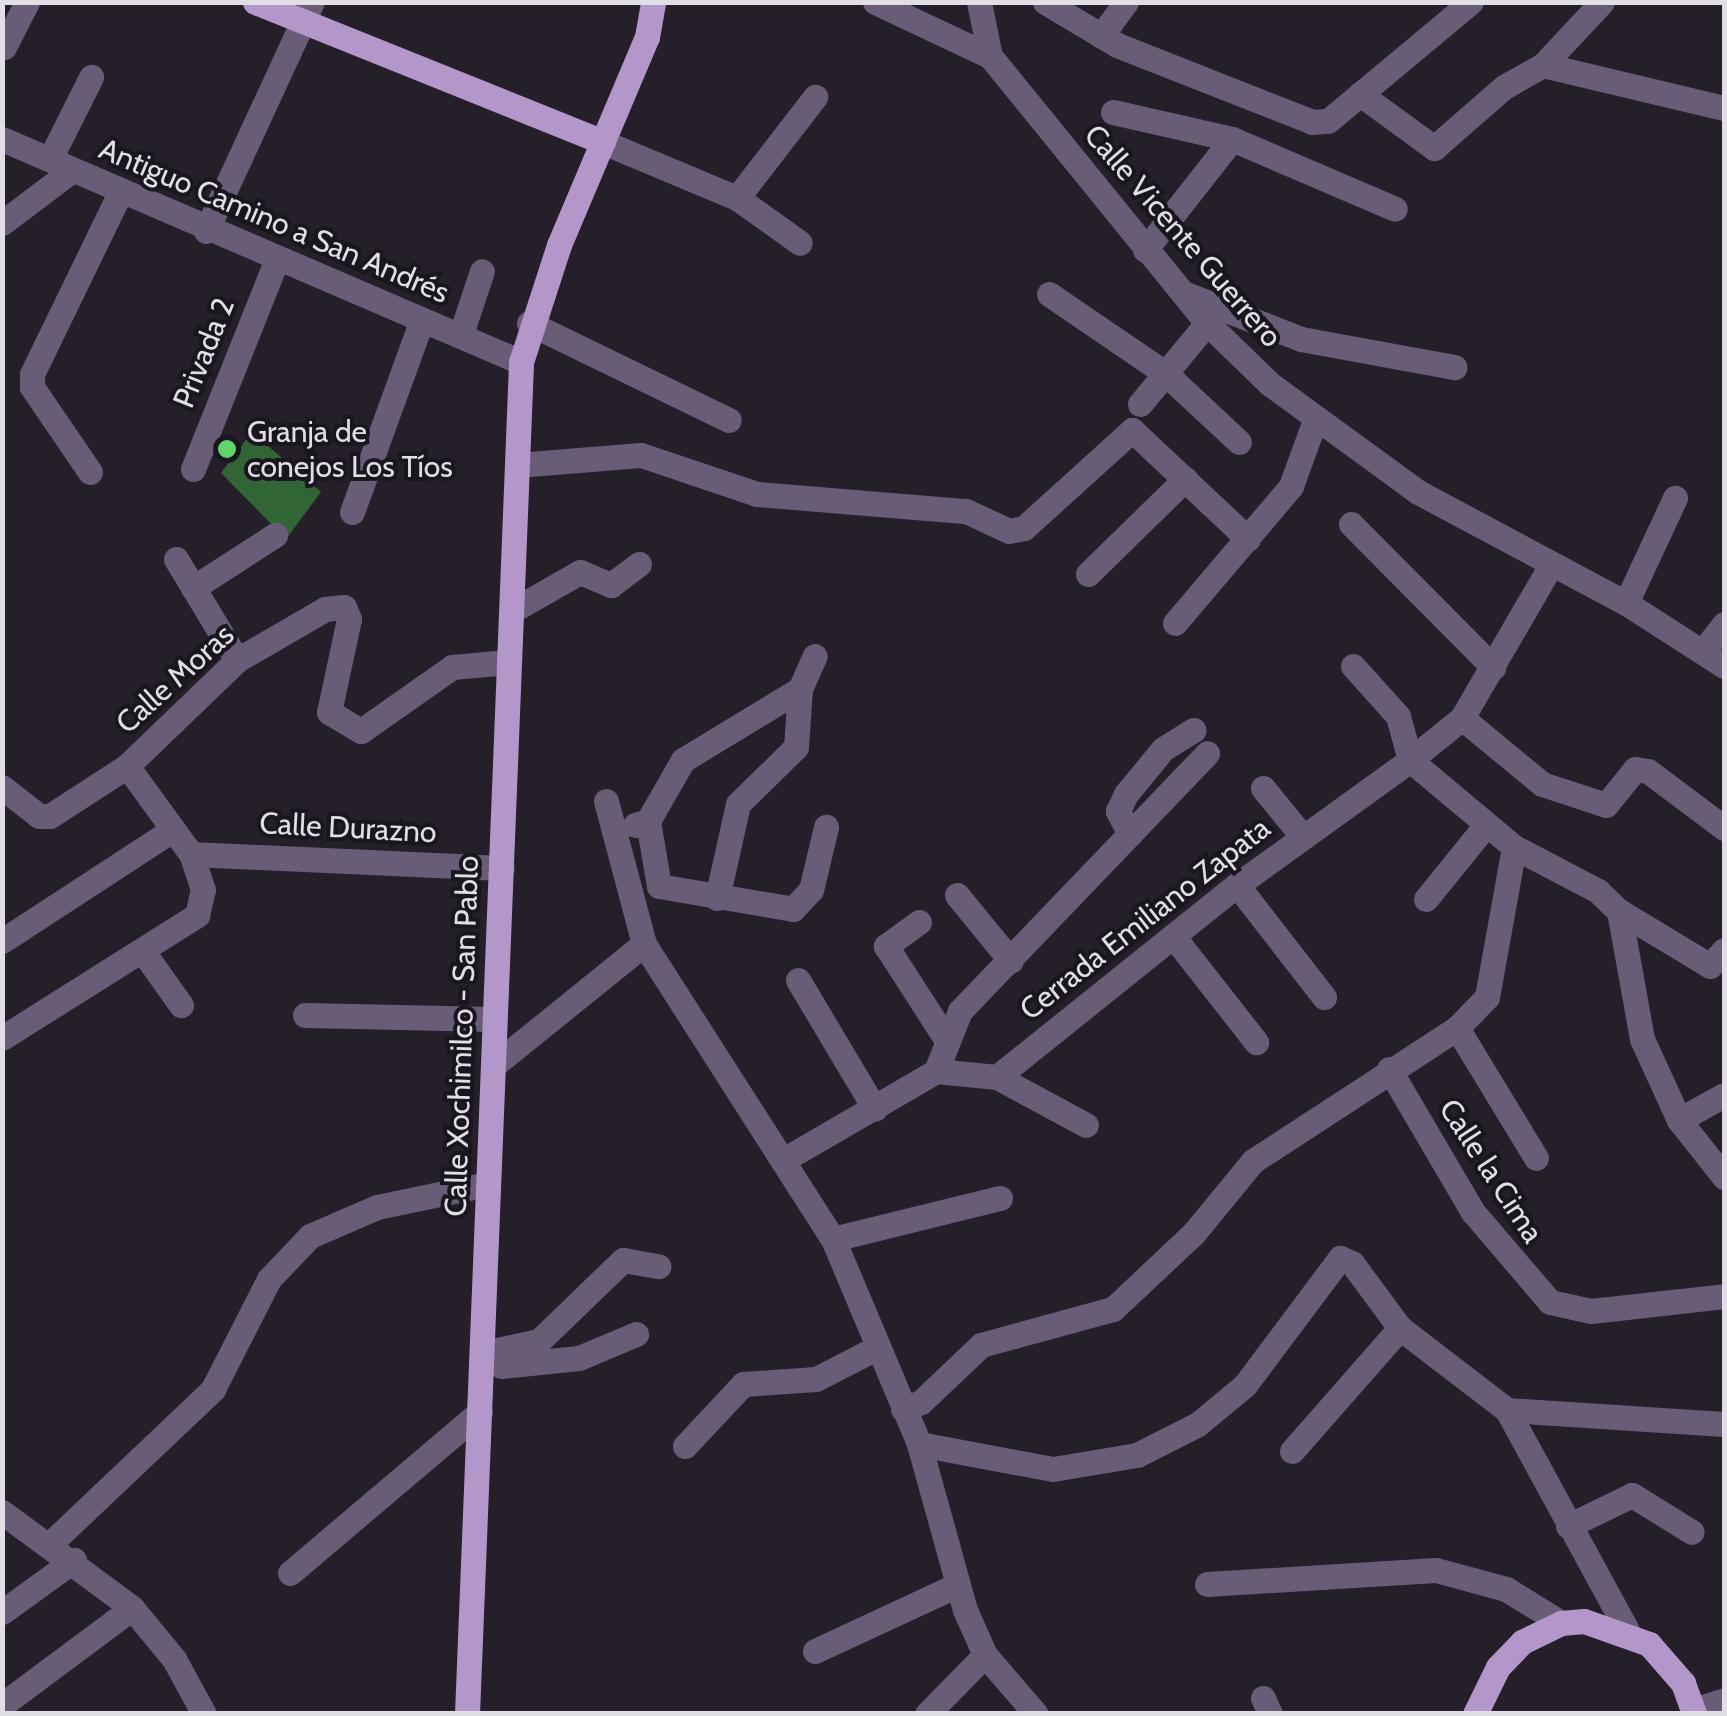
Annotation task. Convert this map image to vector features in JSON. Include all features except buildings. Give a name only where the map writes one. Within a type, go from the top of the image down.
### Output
[{"type":"main road","points":[[254,2],[308,13],[603,142]]},
{"type":"main road","name":"Calle Xochimilco - San Pablo","points":[[467,1714],[508,662],[515,609],[521,362],[530,323],[603,142],[653,2]]},
{"type":"main road","points":[[1476,1714],[1498,1666],[1522,1642],[1560,1623],[1627,1630],[1666,1659],[1694,1712]]},
{"type":"street","points":[[4,46],[27,2]]},
{"type":"street","points":[[876,2],[990,56]]},
{"type":"street","name":"Calle Vicente Guerrero","points":[[979,2],[990,56],[1145,250],[1207,323],[1315,420],[1418,492],[1626,603],[1714,658]]},
{"type":"street","points":[[1045,2],[1101,36],[1312,122],[1328,121],[1472,2]]},
{"type":"street","points":[[1101,36],[1126,2]]},
{"type":"street","points":[[1360,94],[1434,148],[1504,86],[1543,65],[1602,2]]},
{"type":"street","points":[[206,231],[308,13]]},
{"type":"street","points":[[1543,65],[1724,108]]},
{"type":"street","points":[[2,223],[61,165],[90,77]]},
{"type":"street","points":[[736,198],[815,98]]},
{"type":"street","points":[[1114,112],[1232,139],[1395,209]]},
{"type":"street","name":"Antiguo Camino a San Andrés","points":[[2,138],[276,262],[461,334],[521,362]]},
{"type":"street","points":[[1145,250],[1232,139]]},
{"type":"street","points":[[603,142],[736,198],[800,243]]},
{"type":"street","points":[[90,472],[32,387],[32,374],[120,193]]},
{"type":"street","name":"Privada 2","points":[[194,469],[276,262]]},
{"type":"street","points":[[461,334],[482,271]]},
{"type":"street","points":[[1183,293],[1301,339],[1454,367]]},
{"type":"street","points":[[1049,294],[1164,373],[1239,442]]},
{"type":"street","points":[[352,512],[422,320]]},
{"type":"street","points":[[530,323],[729,420]]},
{"type":"street","points":[[1140,404],[1207,323]]},
{"type":"street","points":[[1175,622],[1291,486],[1315,420]]},
{"type":"street","points":[[517,465],[641,455],[757,494],[966,511],[1009,531],[1024,528],[1125,431],[1248,539]]},
{"type":"street","points":[[1088,574],[1185,480]]},
{"type":"street","points":[[1626,603],[1675,498]]},
{"type":"street","points":[[1351,524],[1492,667]]},
{"type":"street","points":[[193,588],[275,535]]},
{"type":"street","points":[[176,559],[237,660]]},
{"type":"street","points":[[515,609],[580,572],[611,584],[639,564]]},
{"type":"street","points":[[1551,565],[1462,718],[1542,784],[1606,805],[1635,769],[1648,771],[1724,828]]},
{"type":"street","name":"Calle Moras","points":[[190,854],[168,832],[127,766],[237,660],[324,609],[344,607],[349,620],[329,712],[361,731],[452,667],[508,662]]},
{"type":"street","points":[[1714,658],[1724,624]]},
{"type":"street","points":[[716,898],[738,804],[796,747],[800,690],[814,656]]},
{"type":"street","points":[[1353,666],[1398,716],[1410,760],[1514,847],[1598,891],[1618,911],[1710,966],[1724,950]]},
{"type":"street","points":[[800,690],[683,760],[648,821],[658,886],[794,908],[811,890],[826,827]]},
{"type":"street","name":"Cerrada Emiliano Zapata","points":[[998,1077],[1238,884],[1462,718]]},
{"type":"street","points":[[1130,834],[1118,811],[1126,794],[1163,749],[1194,730]]},
{"type":"street","name":"Cerrada Emiliano Zapata","points":[[936,1071],[944,1036],[1207,753]]},
{"type":"street","points":[[2,787],[50,816],[127,766]]},
{"type":"street","points":[[1263,788],[1303,836]]},
{"type":"street","points":[[606,801],[644,944],[833,1239],[919,1444],[957,1585],[985,1655],[1036,1714]]},
{"type":"street","points":[[616,830],[648,821]]},
{"type":"street","points":[[1426,899],[1486,825]]},
{"type":"street","points":[[2,941],[168,832]]},
{"type":"street","points":[[903,1409],[921,1402],[980,1345],[1113,1309],[1194,1234],[1253,1161],[1457,1028],[1486,997],[1514,847]]},
{"type":"street","points":[[2,1038],[144,953],[201,906],[190,854]]},
{"type":"street","name":"Calle Durazno","points":[[190,854],[502,868]]},
{"type":"street","points":[[1238,884],[1324,997]]},
{"type":"street","points":[[957,895],[1011,961]]},
{"type":"street","points":[[1618,911],[1642,1039],[1680,1120],[1724,1177]]},
{"type":"street","points":[[918,922],[886,946],[944,1036]]},
{"type":"street","points":[[1172,936],[1256,1042]]},
{"type":"street","points":[[494,1065],[644,944]]},
{"type":"street","points":[[144,953],[182,1005]]},
{"type":"street","points":[[798,980],[875,1109]]},
{"type":"street","points":[[305,1015],[494,1019]]},
{"type":"street","points":[[1457,1028],[1536,1158]]},
{"type":"street","name":"Calle la Cima","points":[[1389,1069],[1488,1233],[1550,1302],[1591,1312],[1724,1296]]},
{"type":"street","points":[[785,1159],[936,1071],[998,1077],[1086,1125]]},
{"type":"street","points":[[1680,1120],[1724,1095]]},
{"type":"street","points":[[51,1543],[213,1389],[269,1280],[310,1236],[377,1206],[488,1184]]},
{"type":"street","points":[[833,1239],[1000,1198]]},
{"type":"street","points":[[919,1444],[1053,1469],[1136,1455],[1198,1424],[1246,1385],[1340,1258],[1352,1263],[1400,1328],[1507,1410],[1627,1630]]},
{"type":"street","points":[[482,1360],[539,1342],[623,1260],[658,1266]]},
{"type":"street","points":[[1292,1452],[1400,1328]]},
{"type":"street","points":[[482,1360],[579,1358],[636,1334]]},
{"type":"street","points":[[686,1446],[743,1384],[816,1378],[876,1348]]},
{"type":"street","points":[[1507,1410],[1724,1424]]},
{"type":"street","points":[[290,1573],[480,1412]]},
{"type":"street","points":[[1568,1526],[1632,1495],[1692,1532]]},
{"type":"street","points":[[2,1512],[51,1543],[132,1608],[174,1659],[204,1714]]},
{"type":"street","points":[[2,1612],[74,1560]]},
{"type":"street","points":[[1207,1584],[1436,1570],[1506,1589],[1560,1623]]},
{"type":"street","points":[[815,1651],[957,1585]]},
{"type":"street","points":[[2,1705],[132,1608]]},
{"type":"street","points":[[928,1714],[985,1655]]},
{"type":"street","points":[[1694,1712],[1724,1700]]},
{"type":"green space","points":[[252,432],[321,492],[286,539],[221,473]]},
{"type":"place","name":"Granja de conejos Los Tíos","points":[[227,449]]}]
